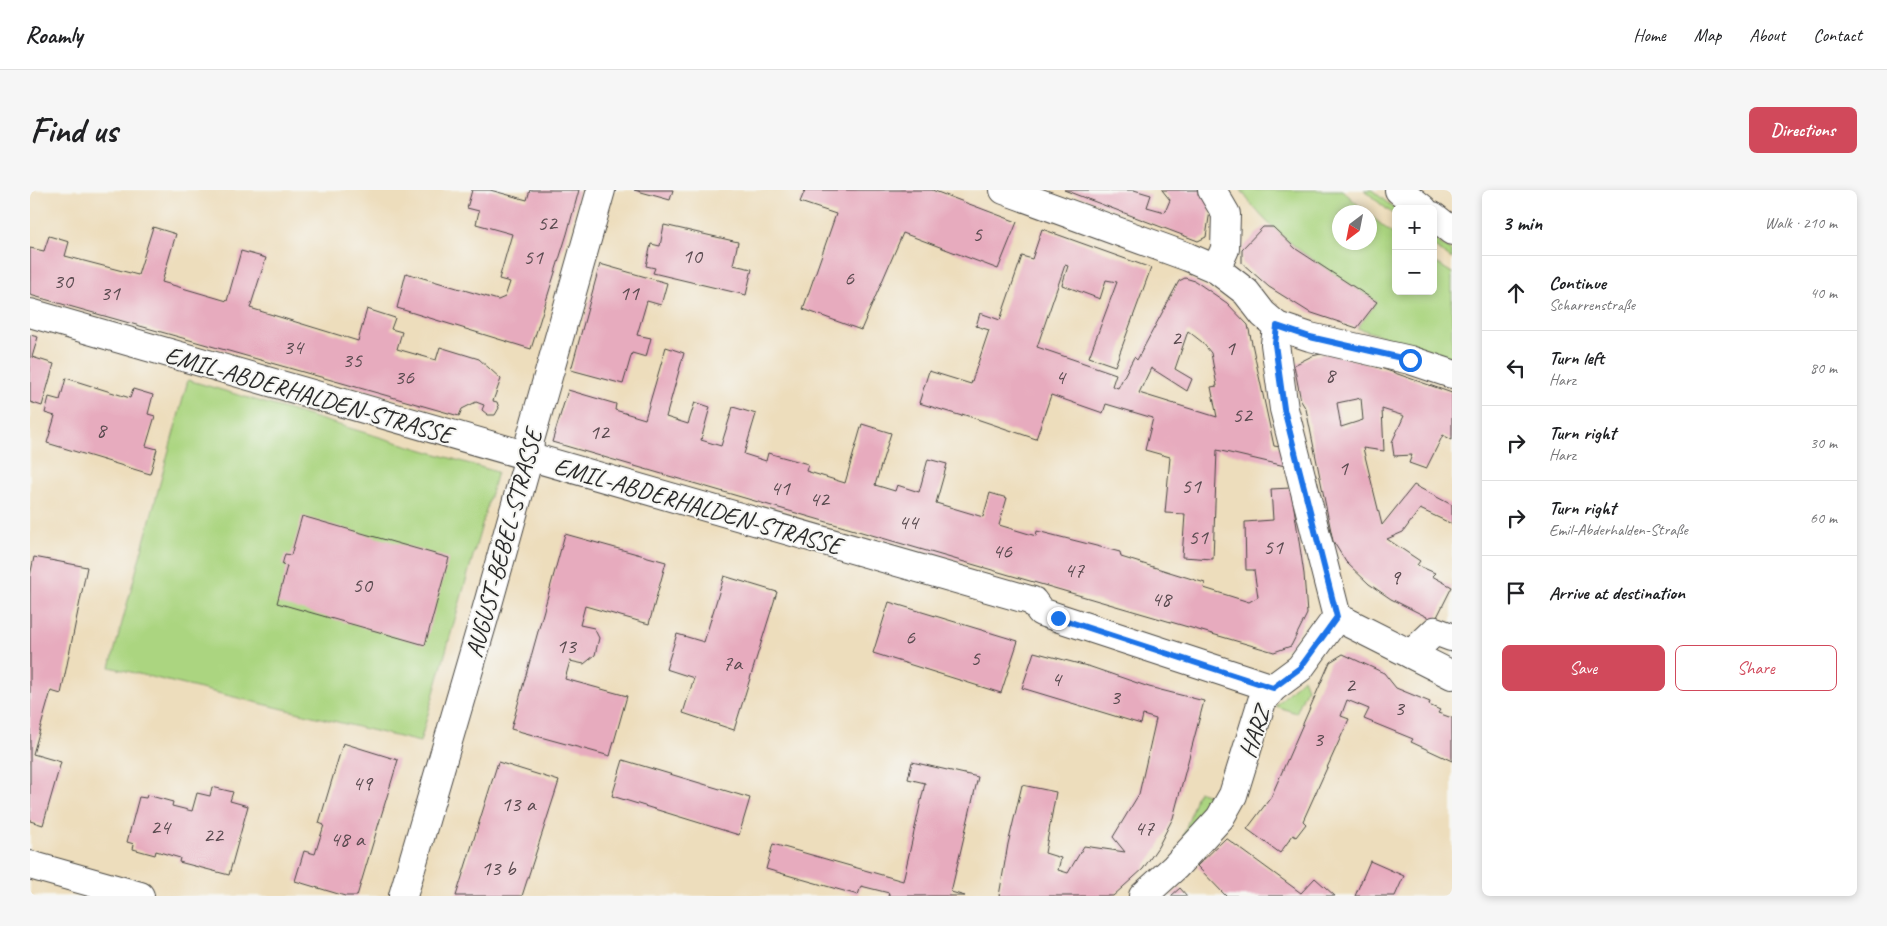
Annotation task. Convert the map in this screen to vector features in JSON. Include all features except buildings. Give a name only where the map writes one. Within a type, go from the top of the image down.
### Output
[{"type":"street","name":"AUGUST-BEBEL-STRASSE","points":[[403,896],[486,611],[529,456],[530,440],[601,190]]},
{"type":"street","points":[[1004,190],[1216,269],[1246,292],[1263,314],[1277,326],[1310,337],[1410,360],[1452,374]]},
{"type":"street","points":[[1212,190],[1226,214],[1225,249],[1216,269]]},
{"type":"street","points":[[1399,190],[1418,205]]},
{"type":"street","points":[[1437,219],[1452,230]]},
{"type":"street","name":"EMIL-ABDERHALDEN-STRASSE","points":[[30,313],[1033,601],[1041,612],[1273,688]]},
{"type":"street","points":[[1277,326],[1275,344],[1284,409],[1337,617],[1432,665],[1436,631],[1452,636]]},
{"type":"street","name":"HARZ","points":[[1143,896],[1175,867],[1220,818],[1233,794],[1262,701],[1273,688],[1300,668],[1337,617]]},
{"type":"street","points":[[30,866],[140,896]]},
{"type":"green space","points":[[1241,190],[1342,190],[1358,205],[1332,205],[1332,250],[1377,250],[1377,221],[1392,234],[1392,295],[1437,295],[1437,264],[1452,273],[1452,358],[1357,328],[1377,302],[1303,253],[1269,224]]},
{"type":"green space","points":[[1364,190],[1372,190],[1392,207],[1392,214]]},
{"type":"green space","points":[[1437,241],[1452,252],[1452,259],[1437,249]]},
{"type":"green space","points":[[188,380],[497,472],[420,742],[110,667]]},
{"type":"green space","points":[[1303,678],[1307,688],[1296,713],[1275,706]]},
{"type":"green space","points":[[1198,791],[1222,799],[1190,839],[1183,837]]},
{"type":"route","points":[[1058,618],[1273,688],[1300,668],[1337,617],[1284,409],[1275,344],[1277,326],[1310,337],[1410,360]]}]
